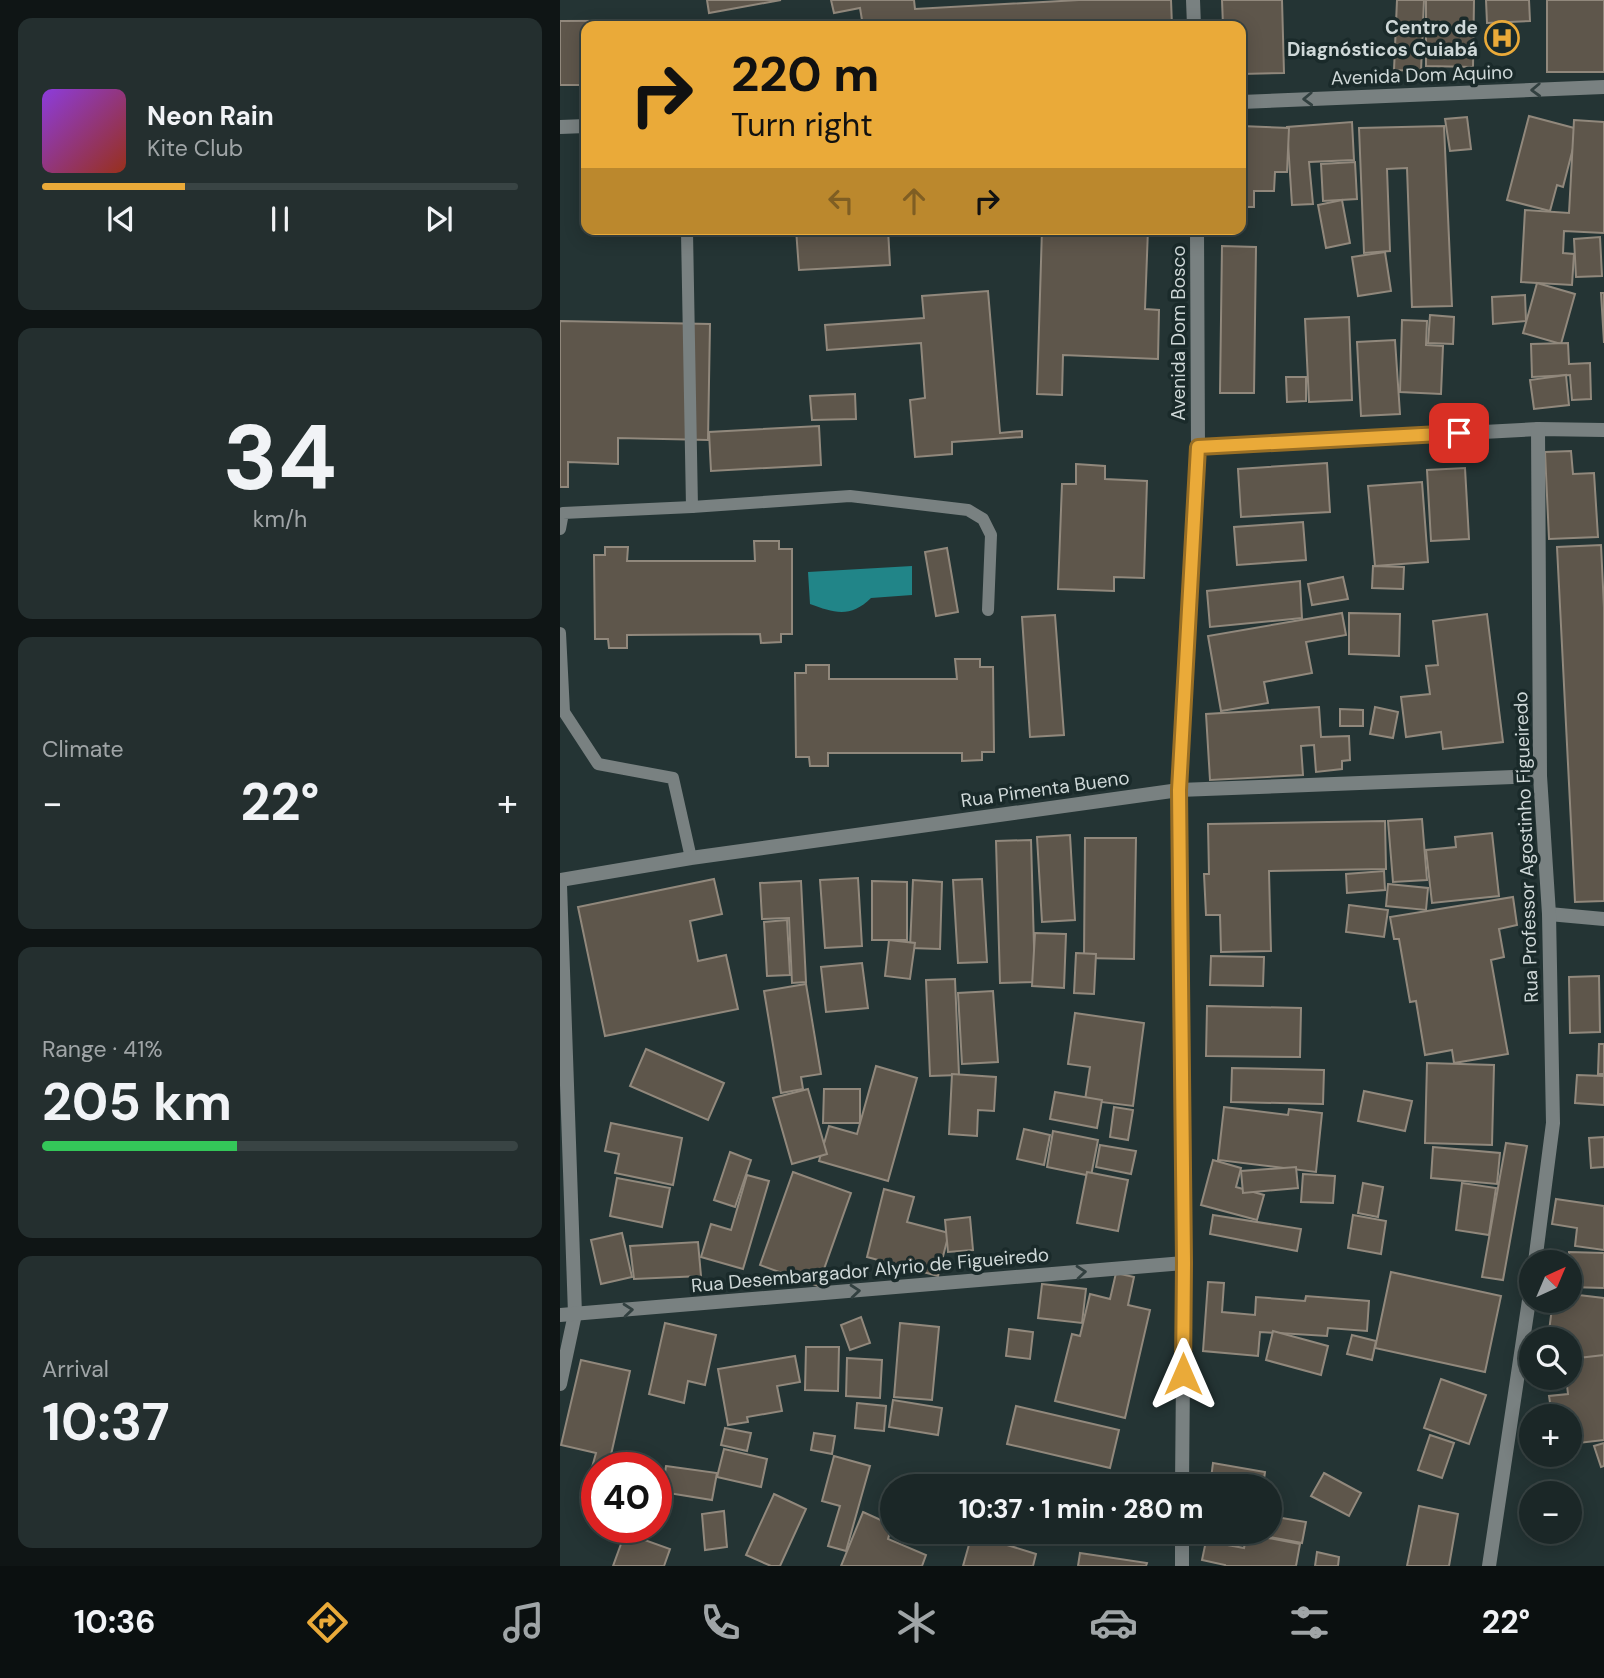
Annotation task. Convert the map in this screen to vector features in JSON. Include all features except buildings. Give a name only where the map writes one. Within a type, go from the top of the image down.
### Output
[{"type":"street","points":[[1193,0],[1194,21]]},
{"type":"street","name":"Avenida Dom Aquino","points":[[1246,102],[1604,87]]},
{"type":"street","points":[[560,127],[581,126]]},
{"type":"street","name":"Avenida Dom Bosco","points":[[1182,1474],[1184,1263],[1179,790],[1198,447],[1197,235]]},
{"type":"street","points":[[1198,447],[1538,429],[1604,430]]},
{"type":"street","name":"Rua Professor Agostinho Figueiredo","points":[[1537,1250],[1553,1123],[1549,914],[1540,776],[1538,429]]},
{"type":"street","name":"Rua Pimenta Bueno","points":[[560,882],[691,858],[1179,790],[1540,776]]},
{"type":"street","points":[[560,882],[575,1314],[560,1384]]},
{"type":"street","points":[[1549,914],[1604,919]]},
{"type":"street","name":"Rua Desembargador Alyrio de Figueiredo","points":[[560,1315],[1184,1263]]},
{"type":"street","points":[[1489,1566],[1527,1313]]},
{"type":"street","points":[[1182,1544],[1182,1566]]},
{"type":"lane","points":[[687,235],[692,507]]},
{"type":"lane","points":[[560,529],[564,513],[850,496],[968,510],[983,519],[991,535],[988,610]]},
{"type":"lane","points":[[560,633],[564,712],[598,764],[673,778],[691,858]]},
{"type":"water","points":[[912,566],[912,595],[871,598],[856,609],[842,612],[810,604],[808,572]]},
{"type":"place","name":"Centro de Diagnósticos Cuiabá","points":[[1502,38]]},
{"type":"route","points":[[1183,1374],[1179,790],[1198,447],[1459,433]]}]
